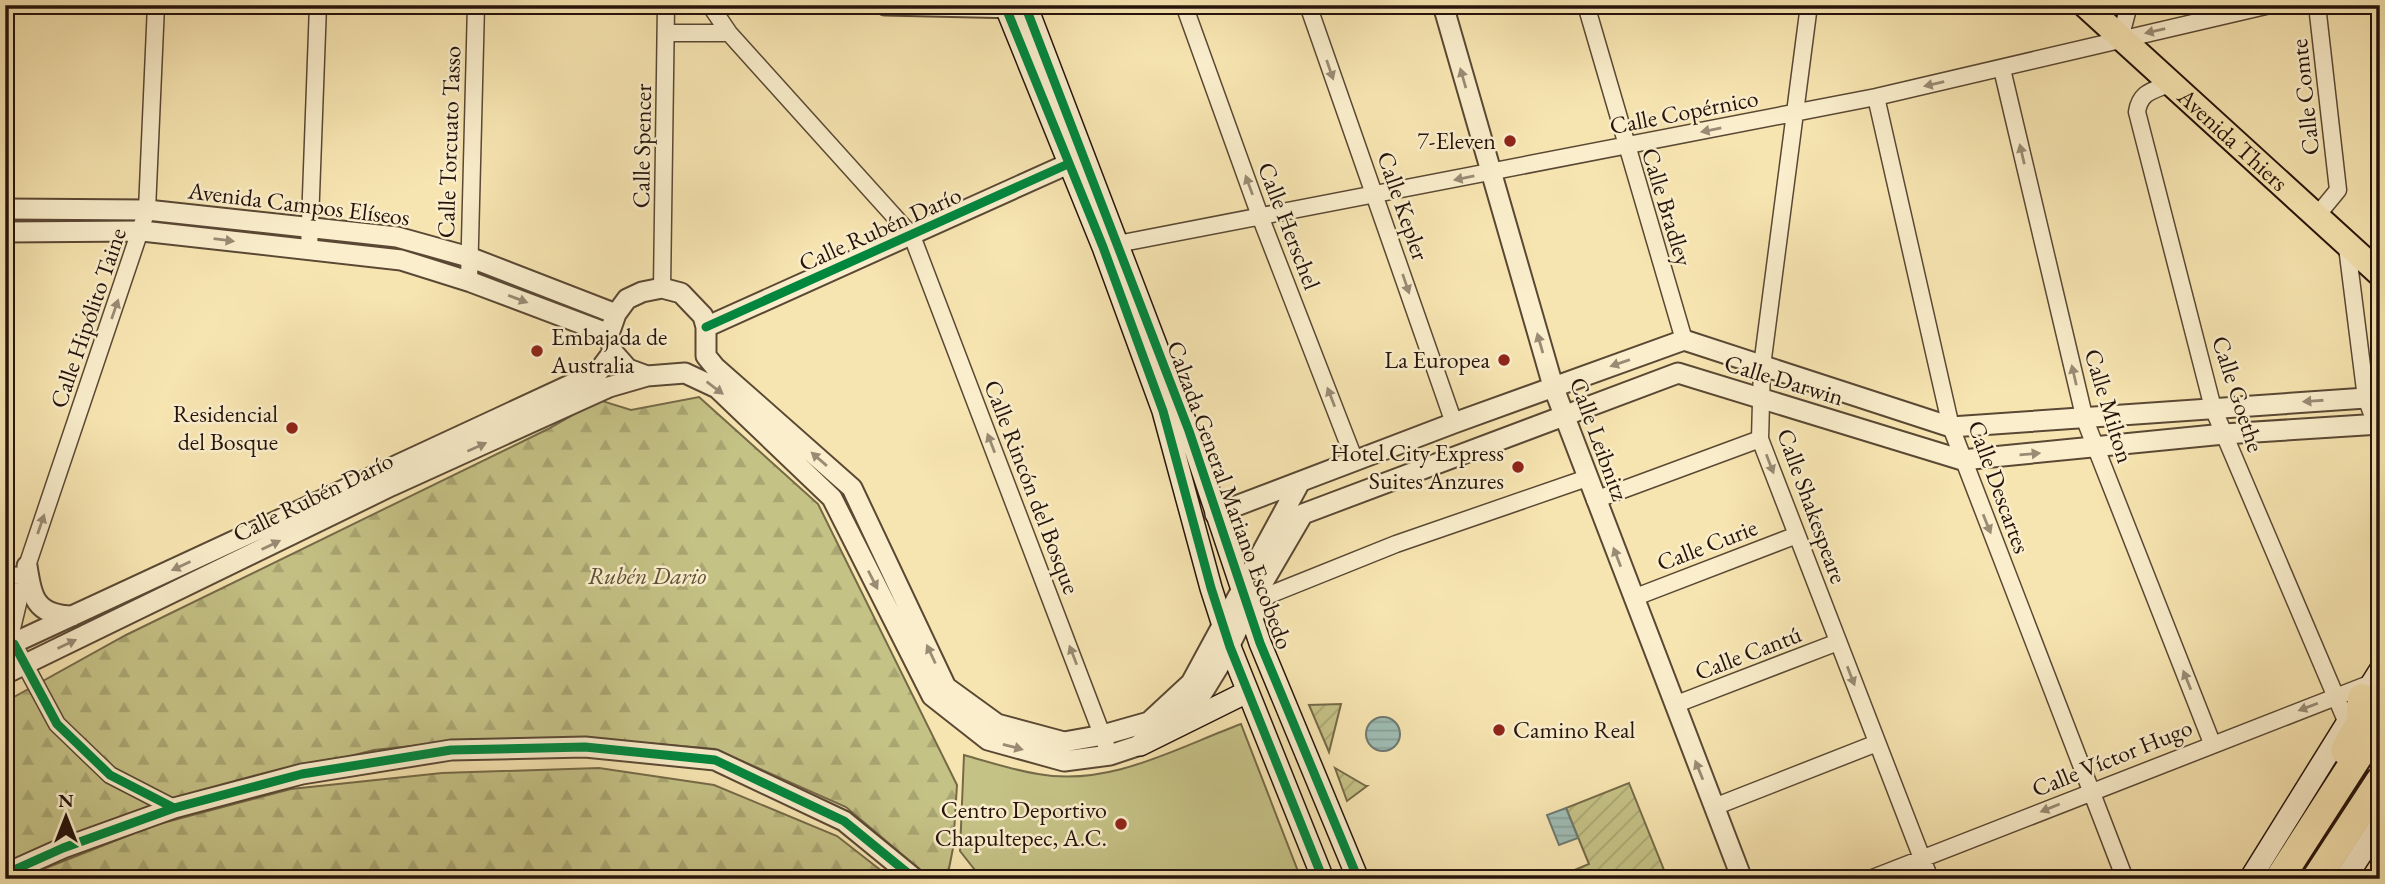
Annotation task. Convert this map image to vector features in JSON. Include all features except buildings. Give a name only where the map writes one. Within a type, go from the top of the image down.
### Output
[{"type":"highway","points":[[2315,822],[2320,793],[2360,724],[2363,687]]},
{"type":"highway","points":[[2279,879],[2380,722]]},
{"type":"highway","points":[[2316,879],[2370,818],[2380,780]]},
{"type":"highway","points":[[2328,879],[2355,832],[2370,818]]},
{"type":"main road","name":"Avenida Thiers","points":[[2085,5],[2315,218],[2380,274]]},
{"type":"main road","name":"Calzada General Mariano Escobedo","points":[[1020,6],[1068,164],[1110,245],[1163,411],[1230,646],[1323,879]]},
{"type":"main road","name":"Calzada General Mariano Escobedo","points":[[1020,6],[1110,245],[1189,430],[1247,607],[1358,879]]},
{"type":"main road","points":[[2250,879],[2347,723],[2363,687]]},
{"type":"main road","points":[[1140,745],[1247,692]]},
{"type":"main road","points":[[2345,879],[2370,818]]},
{"type":"street","name":"Calle Hipólito Taine","points":[[8,638],[26,571],[148,210],[156,5]]},
{"type":"street","points":[[309,250],[318,5]]},
{"type":"street","name":"Calle Torcuato Tasso","points":[[469,281],[476,5]]},
{"type":"street","name":"Calle Spencer","points":[[662,288],[666,5]]},
{"type":"street","points":[[710,5],[729,33],[912,236]]},
{"type":"street","points":[[886,5],[1020,6]]},
{"type":"street","name":"Calle Herschel","points":[[1184,5],[1260,216],[1355,461]]},
{"type":"street","name":"Calle Kepler","points":[[1308,5],[1454,423]]},
{"type":"street","name":"Calle Leibnitz","points":[[1443,5],[1563,416],[1742,879]]},
{"type":"street","name":"Calle Bradley","points":[[1586,5],[1625,146],[1685,340]]},
{"type":"street","name":"Calle Shakespeare","points":[[1809,5],[1762,366],[1759,398],[1760,439],[1930,879]]},
{"type":"street","points":[[2120,39],[2129,5]]},
{"type":"street","name":"Calle Copérnico","points":[[1110,245],[1795,114],[2001,69],[2270,5]]},
{"type":"street","name":"Calle Comte","points":[[2315,218],[2338,190],[2317,5]]},
{"type":"street","points":[[667,33],[729,33]]},
{"type":"street","name":"Calle Milton","points":[[2001,69],[2085,420],[2212,743]]},
{"type":"street","name":"Calle Goethe","points":[[2169,84],[2145,93],[2139,101],[2137,112],[2213,408],[2224,433],[2363,687]]},
{"type":"street","name":"Calle Descartes","points":[[1876,97],[1951,427],[2125,879]]},
{"type":"street","name":"Calle Rubén Darío","points":[[5,674],[391,486],[609,387],[655,376],[692,360],[699,354],[706,332],[1068,164]]},
{"type":"street","name":"Avenida Campos Elíseos","points":[[5,209],[148,210],[397,237],[469,257],[616,314]]},
{"type":"street","name":"Avenida Campos Elíseos","points":[[5,232],[142,231],[401,260],[469,281],[611,343],[628,369],[655,376],[685,373],[717,388],[832,498],[855,544],[939,691],[988,740],[1064,761],[1110,755],[1140,745],[1184,715],[1203,692],[1230,646],[1247,607]]},
{"type":"street","name":"Calle Rincón del Bosque","points":[[912,236],[1110,755]]},
{"type":"street","points":[[2347,247],[2378,428]]},
{"type":"street","name":"Avenida Campos Elíseos","points":[[662,288],[681,293],[691,300],[703,316],[706,356],[715,367],[852,488],[874,534],[939,691],[997,724],[1064,742],[1103,736],[1149,722],[1164,711],[1191,683],[1223,625],[1247,607]]},
{"type":"street","points":[[611,343],[616,314],[626,299],[662,288]]},
{"type":"street","points":[[1215,514],[1553,386],[1685,340]]},
{"type":"street","name":"Calle Darwin","points":[[1685,340],[1951,427],[2085,420],[2373,395]]},
{"type":"street","name":"Calle Rubén Darío","points":[[8,638],[72,616],[598,372],[611,343]]},
{"type":"street","name":"Calle Darwin","points":[[1247,607],[1303,514],[1678,373],[1962,460],[2096,449],[2224,433],[2378,428]]},
{"type":"street","points":[[1595,500],[1760,439]]},
{"type":"street","points":[[1300,482],[1247,607],[1259,606],[1269,595],[1396,544],[1587,478]]},
{"type":"street","points":[[855,544],[874,534]]},
{"type":"street","name":"Calle Curie","points":[[1633,598],[1797,535]]},
{"type":"street","points":[[5,575],[26,571],[31,594],[36,602],[50,612],[72,616]]},
{"type":"street","points":[[8,638],[57,724],[110,775],[174,807]]},
{"type":"street","name":"Calle Cantú","points":[[1674,705],[1838,642]]},
{"type":"street","name":"Calle Víctor Hugo","points":[[1870,879],[2212,743],[2363,687]]},
{"type":"street","points":[[1714,807],[1877,743]]},
{"type":"street","points":[[5,874],[63,848],[174,807],[302,774],[451,750],[585,747],[715,760],[844,821],[915,879]]},
{"type":"green space","name":"Rubén Dario","points":[[699,397],[818,504],[957,785],[953,848],[947,879],[931,879],[846,807],[715,749],[585,738],[449,742],[374,750],[182,799],[5,867],[5,702],[126,635],[548,429],[599,400],[631,410]]},
{"type":"green space","points":[[1341,704],[1329,752],[1309,705]]},
{"type":"green space","name":"Centro Deportivo Chapultepec, A.C.","points":[[1241,724],[1301,879],[982,879],[960,851],[964,755],[1038,774],[1065,777],[1091,775],[1142,763]]},
{"type":"green space","points":[[599,768],[714,785],[837,836],[892,879],[18,879],[155,825],[291,789],[442,773]]},
{"type":"green space","points":[[1335,768],[1366,786],[1367,786],[1347,801]]},
{"type":"green space","points":[[1629,783],[1664,870],[1643,879],[1553,879],[1589,864],[1566,808]]},
{"type":"water","points":[[1383,717],[1395,722],[1400,734],[1395,746],[1383,751],[1371,746],[1366,734],[1371,722]]},
{"type":"water","points":[[1566,808],[1578,838],[1559,845],[1547,815]]},
{"type":"cycle path","points":[[885,5],[1006,8],[1103,247],[1163,411],[1211,588],[1230,647],[1323,879]]},
{"type":"cycle path","points":[[1026,8],[1189,431],[1260,643],[1358,879]]},
{"type":"cycle path","points":[[706,327],[1068,164]]},
{"type":"cycle path","points":[[14,644],[57,724],[110,775],[174,808]]},
{"type":"cycle path","points":[[5,874],[63,848],[174,808],[302,774],[451,750],[585,747],[715,760],[844,821],[915,879]]},
{"type":"place","name":"7-Eleven","points":[[1510,141]]},
{"type":"place","name":"Embajada de Australia","points":[[537,351]]},
{"type":"place","name":"La Europea","points":[[1504,360]]},
{"type":"place","name":"Residencial del Bosque","points":[[292,428]]},
{"type":"place","name":"Hotel City Express Suites Anzures","points":[[1518,467]]},
{"type":"place","name":"Camino Real","points":[[1499,730]]},
{"type":"place","name":"Centro Deportivo Chapultepec, A.C.","points":[[1121,824]]}]
